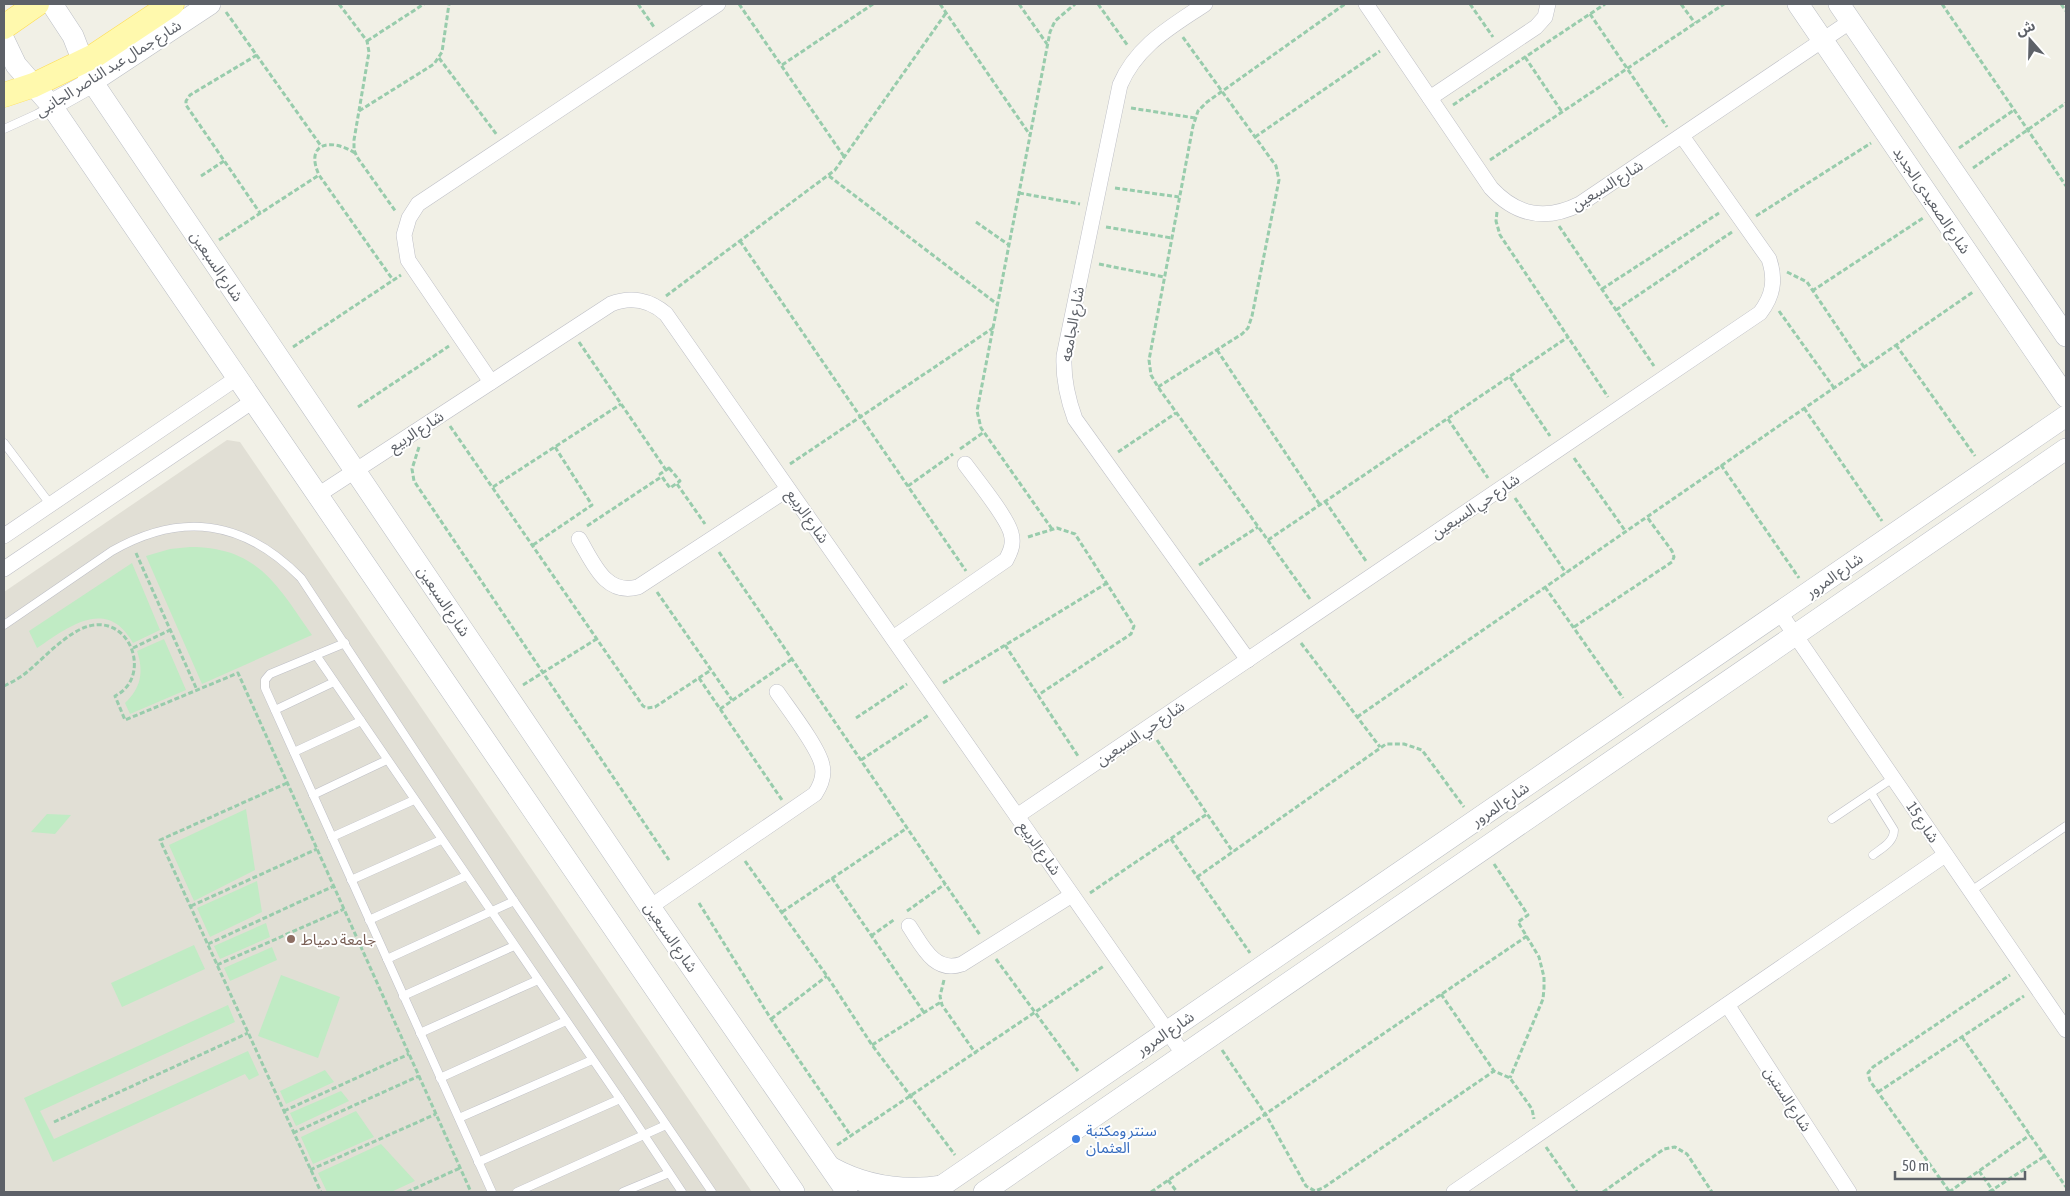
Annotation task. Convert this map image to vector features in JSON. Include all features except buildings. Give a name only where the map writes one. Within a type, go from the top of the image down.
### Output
[{"type":"main road","points":[[4,27],[37,4]]},
{"type":"main road","points":[[4,95],[34,85],[87,72],[116,43],[172,4]]},
{"type":"street","name":"شارع السبعين","points":[[52,4],[67,23],[87,72],[650,907],[847,1192]]},
{"type":"street","points":[[491,382],[412,268],[404,244],[406,226],[412,210],[505,145],[718,4]]},
{"type":"street","name":"شارع الجامعه","points":[[1205,4],[1151,42],[1136,56],[1122,80],[1064,356],[1064,373],[1066,390],[1075,418],[1248,660]]},
{"type":"street","name":"شارع السبعين","points":[[1366,4],[1491,188],[1504,200],[1521,210],[1531,213],[1551,214],[1569,210],[1580,204],[1851,21]]},
{"type":"street","points":[[1430,98],[1541,23],[1548,11],[1548,4]]},
{"type":"street","name":"شارع الصعيدى الجديد","points":[[1798,4],[2066,397]]},
{"type":"street","points":[[1839,4],[2066,336]]},
{"type":"street","name":"شارع جمال عبد الناصر الجانبى","points":[[51,105],[87,72],[218,7]]},
{"type":"street","points":[[4,40],[16,65],[51,105],[794,1192]]},
{"type":"street","points":[[1679,138],[1763,250],[1773,270],[1774,280],[1770,298]]},
{"type":"street","name":"شارع حي السبعين","points":[[1017,816],[1760,313],[1770,298]]},
{"type":"street","name":"شارع الربيع","points":[[318,495],[611,304],[619,301],[637,300],[654,305],[666,314],[1184,1055]]},
{"type":"street","points":[[4,536],[237,378]]},
{"type":"street","points":[[4,569],[254,401]]},
{"type":"street","name":"شارع المرور","points":[[938,1189],[2066,416]]},
{"type":"street","name":"شارع المرور","points":[[984,1192],[2066,449]]},
{"type":"street","points":[[893,638],[1006,560],[1013,543],[1009,526],[965,464]]},
{"type":"street","points":[[581,534],[605,580],[623,589],[631,589],[648,580],[788,488]]},
{"type":"street","name":"شارع 15","points":[[1780,612],[2066,1030]]},
{"type":"street","points":[[650,907],[815,794],[822,780],[823,765],[816,751],[777,692]]},
{"type":"street","points":[[1454,1192],[1946,855]]},
{"type":"street","points":[[909,926],[932,958],[941,966],[948,967],[962,964],[1075,898]]},
{"type":"street","name":"شارع الستين","points":[[1728,1006],[1849,1192]]},
{"type":"street","points":[[826,1161],[856,1179],[884,1187],[938,1189]]},
{"type":"lane","name":"شارع جمال عبد الناصر الجانبى","points":[[4,129],[37,114],[51,105]]},
{"type":"lane","points":[[4,443],[50,504]]},
{"type":"lane","points":[[4,625],[112,551],[130,541],[160,530],[185,526],[212,527],[261,544],[282,559],[301,578],[514,901],[712,1192]]},
{"type":"lane","points":[[345,643],[267,676],[265,688],[492,1192]]},
{"type":"lane","points":[[316,655],[682,1192]]},
{"type":"lane","points":[[275,710],[334,682]]},
{"type":"lane","points":[[294,752],[361,722]]},
{"type":"lane","points":[[313,795],[387,760]]},
{"type":"lane","points":[[1832,819],[1893,778]]},
{"type":"lane","points":[[1870,793],[1894,830],[1894,836],[1891,841],[1873,855]]},
{"type":"lane","points":[[332,837],[414,800]]},
{"type":"lane","points":[[1971,891],[2066,826]]},
{"type":"lane","points":[[351,880],[441,840]]},
{"type":"lane","points":[[369,920],[466,876]]},
{"type":"lane","points":[[387,959],[514,901]]},
{"type":"lane","points":[[403,996],[514,946]]},
{"type":"lane","points":[[420,1033],[538,980]]},
{"type":"lane","points":[[440,1078],[566,1021]]},
{"type":"lane","points":[[459,1118],[592,1060]]},
{"type":"lane","points":[[478,1162],[620,1099]]},
{"type":"lane","points":[[517,1192],[666,1125]]},
{"type":"lane","points":[[623,1192],[669,1172]]},
{"type":"path","points":[[339,4],[366,41],[369,57],[353,145],[356,154],[406,226]]},
{"type":"path","points":[[366,41],[424,4]]},
{"type":"path","points":[[359,112],[434,64],[439,58],[443,46],[449,4]]},
{"type":"path","points":[[638,4],[663,40]]},
{"type":"path","points":[[740,4],[845,158]]},
{"type":"path","points":[[782,65],[874,4]]},
{"type":"path","points":[[940,4],[1030,135]]},
{"type":"path","points":[[1018,4],[1048,45]]},
{"type":"path","points":[[1052,529],[984,432],[978,420],[977,404],[1052,26],[1055,21],[1075,4]]},
{"type":"path","points":[[1098,4],[1136,56]]},
{"type":"path","points":[[1319,612],[1158,388],[1151,375],[1149,360],[1195,118],[1202,106],[1345,4]]},
{"type":"path","points":[[1470,4],[1502,50]]},
{"type":"path","points":[[1440,113],[1605,4]]},
{"type":"path","points":[[1681,4],[1695,23]]},
{"type":"path","points":[[1478,168],[1724,4]]},
{"type":"path","points":[[1942,4],[2066,186]]},
{"type":"path","points":[[2061,4],[2066,11]]},
{"type":"path","points":[[218,7],[257,56],[321,146]]},
{"type":"path","points":[[654,305],[828,176],[845,158],[946,13]]},
{"type":"path","points":[[1590,14],[1679,138]]},
{"type":"path","points":[[1158,388],[1242,334],[1250,322],[1279,187],[1279,173],[1276,166],[1174,26]]},
{"type":"path","points":[[1255,137],[1392,42]]},
{"type":"path","points":[[257,56],[190,95],[186,101],[189,109],[260,213]]},
{"type":"path","points":[[1525,57],[1562,112]]},
{"type":"path","points":[[439,58],[505,145]]},
{"type":"path","points":[[1958,178],[2066,103]]},
{"type":"path","points":[[1116,106],[1195,118]]},
{"type":"path","points":[[1944,158],[2014,110]]},
{"type":"path","points":[[356,154],[342,146],[334,145],[321,146],[314,154],[319,175],[393,280]]},
{"type":"path","points":[[201,176],[224,161]]},
{"type":"path","points":[[206,248],[319,175]]},
{"type":"path","points":[[828,176],[997,304]]},
{"type":"path","points":[[1099,185],[1179,197]]},
{"type":"path","points":[[1019,193],[1095,207]]},
{"type":"path","points":[[1504,200],[1497,214],[1497,228],[1500,234],[1617,410]]},
{"type":"path","points":[[1602,289],[1731,205]]},
{"type":"path","points":[[1812,290],[1938,209]]},
{"type":"path","points":[[1551,214],[1663,379]]},
{"type":"path","points":[[976,222],[1009,245]]},
{"type":"path","points":[[1091,224],[1172,238]]},
{"type":"path","points":[[740,241],[974,582]]},
{"type":"path","points":[[1084,261],[1164,277]]},
{"type":"path","points":[[278,357],[412,268]]},
{"type":"path","points":[[1773,270],[1796,275],[1806,282],[1864,367]]},
{"type":"path","points":[[1357,717],[1988,282]]},
{"type":"path","points":[[1770,298],[1834,388]]},
{"type":"path","points":[[778,473],[993,328]]},
{"type":"path","points":[[571,330],[666,470]]},
{"type":"path","points":[[1268,540],[1568,337]]},
{"type":"path","points":[[358,407],[461,338]]},
{"type":"path","points":[[1896,345],[1985,471]]},
{"type":"path","points":[[1216,350],[1320,504]]},
{"type":"path","points":[[1510,377],[1626,532]]},
{"type":"path","points":[[493,487],[621,404]]},
{"type":"path","points":[[1804,408],[1892,535]]},
{"type":"path","points":[[1106,461],[1176,413]]},
{"type":"path","points":[[668,860],[414,481],[413,463],[436,418],[493,487],[640,702],[647,708],[655,707],[711,670]]},
{"type":"path","points":[[1448,419],[1566,573]]},
{"type":"path","points":[[908,486],[984,432]]},
{"type":"path","points":[[533,544],[592,505],[555,447]]},
{"type":"path","points":[[1722,466],[1809,592]]},
{"type":"path","points":[[670,468],[680,481],[670,488],[662,477],[660,474],[670,468]]},
{"type":"path","points":[[581,534],[662,477]]},
{"type":"path","points":[[677,484],[792,659],[988,948],[1089,1085]]},
{"type":"path","points":[[1326,502],[1374,574]]},
{"type":"path","points":[[1574,628],[1672,562],[1674,557],[1672,551],[1647,517]]},
{"type":"path","points":[[1186,574],[1258,527]]},
{"type":"path","points":[[1013,543],[1052,529],[1061,528],[1075,534],[1133,623],[1133,632],[1038,695]]},
{"type":"path","points":[[130,541],[197,690]]},
{"type":"path","points":[[648,580],[732,700]]},
{"type":"path","points":[[930,692],[1107,583]]},
{"type":"path","points":[[1546,587],[1633,713]]},
{"type":"path","points":[[4,686],[22,676],[39,660],[88,626],[105,626],[114,629],[128,640],[133,648],[134,664],[130,681],[120,694],[116,696],[125,720],[238,673],[471,1192]]},
{"type":"path","points":[[133,648],[170,630]]},
{"type":"path","points":[[1291,630],[1380,748]]},
{"type":"path","points":[[508,695],[598,638]]},
{"type":"path","points":[[1005,645],[1087,769]]},
{"type":"path","points":[[720,709],[792,659]]},
{"type":"path","points":[[856,718],[919,676]]},
{"type":"path","points":[[699,678],[789,811]]},
{"type":"path","points":[[860,760],[941,707]]},
{"type":"path","points":[[1149,727],[1233,852]]},
{"type":"path","points":[[1197,877],[1386,744],[1395,743],[1414,746],[1422,750],[1474,822]]},
{"type":"path","points":[[287,783],[160,840],[321,1192]]},
{"type":"path","points":[[1075,898],[1171,839],[1207,814]]},
{"type":"path","points":[[782,912],[907,828]]},
{"type":"path","points":[[1171,839],[1261,968]]},
{"type":"path","points":[[736,848],[827,976],[872,1045],[913,1096],[966,1169]]},
{"type":"path","points":[[190,906],[317,849]]},
{"type":"path","points":[[1484,849],[1528,915],[1518,922],[1535,948],[1542,967],[1544,983],[1543,999],[1510,1078]]},
{"type":"path","points":[[832,878],[925,1014]]},
{"type":"path","points":[[208,944],[334,886]]},
{"type":"path","points":[[699,903],[770,1019],[851,1136]]},
{"type":"path","points":[[217,966],[344,910]]},
{"type":"path","points":[[1151,1192],[1527,936]]},
{"type":"path","points":[[826,1161],[851,1136],[1117,958]]},
{"type":"path","points":[[2022,966],[1870,1069],[1868,1077],[1949,1192],[2030,1135]]},
{"type":"path","points":[[948,967],[941,990],[942,1002],[976,1054]]},
{"type":"path","points":[[770,1019],[827,976]]},
{"type":"path","points":[[1878,1092],[2037,987]]},
{"type":"path","points":[[1441,994],[1494,1071],[1510,1078],[1532,1109],[1538,1135],[1577,1192]]},
{"type":"path","points":[[872,1045],[942,1002]]},
{"type":"path","points":[[54,1122],[248,1033]]},
{"type":"path","points":[[1212,1035],[1266,1115],[1306,1186],[1310,1189],[1319,1190],[1494,1071]]},
{"type":"path","points":[[1962,1037],[2066,1187]]},
{"type":"path","points":[[284,1110],[409,1054]]},
{"type":"path","points":[[293,1133],[419,1076]]},
{"type":"path","points":[[310,1170],[436,1114]]},
{"type":"path","points":[[1603,1192],[1664,1149],[1675,1147],[1687,1154],[1712,1192]]},
{"type":"path","points":[[1979,1171],[1992,1192],[2045,1156]]},
{"type":"path","points":[[407,1192],[460,1168]]},
{"type":"path","points":[[1168,1180],[1177,1192]]},
{"type":"shaded area","name":"جامعة دمياط","points":[[227,440],[240,442],[752,1192],[4,1192],[4,592]]},
{"type":"green space","points":[[190,547],[213,549],[233,554],[263,572],[288,600],[312,635],[202,684],[146,556],[170,549]]},
{"type":"green space","points":[[132,563],[160,630],[133,643],[123,629],[111,621],[99,618],[74,625],[37,648],[29,631]]},
{"type":"green space","points":[[164,639],[186,690],[130,714],[125,703],[135,692],[140,679],[137,651]]},
{"type":"green space","points":[[246,809],[255,870],[194,901],[169,845]]},
{"type":"green space","points":[[47,814],[71,815],[55,834],[31,832]]},
{"type":"green space","points":[[257,881],[262,912],[210,937],[197,908]]},
{"type":"green space","points":[[266,923],[270,937],[220,959],[214,946]]},
{"type":"green space","points":[[194,945],[205,969],[122,1007],[111,983]]},
{"type":"green space","points":[[272,947],[277,960],[230,981],[224,968]]},
{"type":"green space","points":[[281,975],[340,997],[318,1058],[258,1036]]},
{"type":"green space","points":[[228,1005],[235,1022],[40,1111],[54,1139],[248,1051],[259,1075],[249,1080],[245,1074],[53,1162],[24,1098]]},
{"type":"green space","points":[[325,1070],[334,1082],[286,1104],[280,1091]]},
{"type":"green space","points":[[341,1091],[349,1101],[296,1126],[290,1113]]},
{"type":"green space","points":[[356,1111],[374,1137],[313,1164],[301,1137]]},
{"type":"green space","points":[[381,1144],[415,1181],[391,1192],[327,1192],[318,1173]]},
{"type":"place","name":"جامعة دمياط","points":[[291,939]]},
{"type":"place","name":"سنتر ومكتبة العثمان","points":[[1076,1139]]}]
